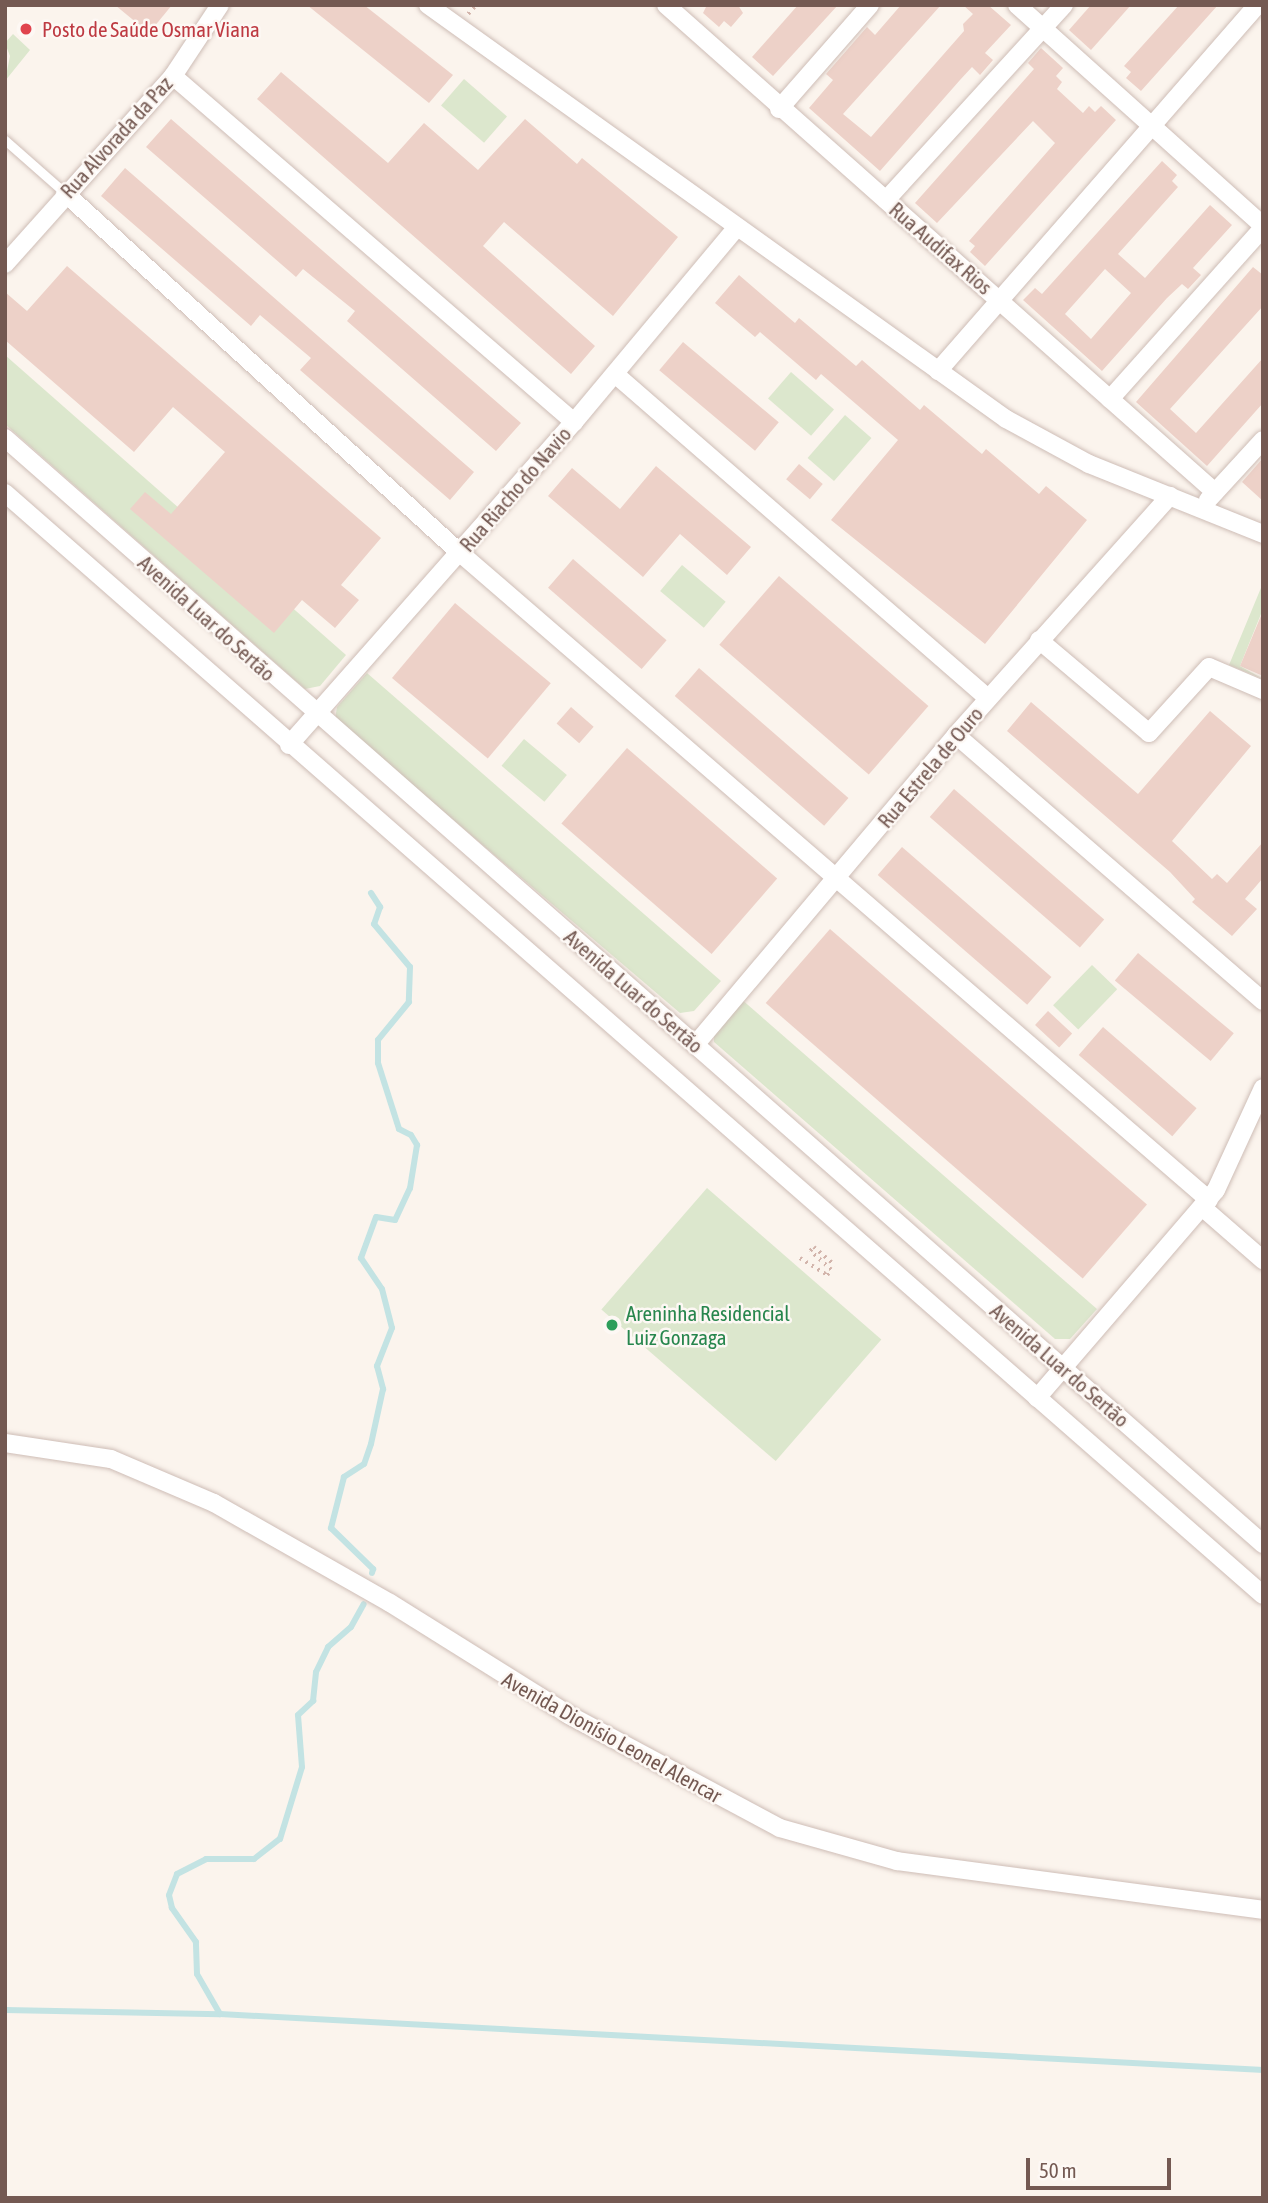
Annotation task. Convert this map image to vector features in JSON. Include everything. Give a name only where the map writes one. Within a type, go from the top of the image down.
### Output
[{"type":"street","name":"Rua Alvorada da Paz","points":[[5,264],[65,193],[173,76],[220,5]]},
{"type":"street","points":[[428,5],[938,371],[1044,441],[1263,534]]},
{"type":"street","points":[[779,109],[870,5]]},
{"type":"street","points":[[1017,5],[1263,227],[1110,399]]},
{"type":"street","points":[[886,200],[1064,5]]},
{"type":"street","points":[[938,371],[1257,5]]},
{"type":"street","name":"Rua Audifax Rios","points":[[672,7],[779,109],[999,298],[1215,492]]},
{"type":"street","points":[[173,76],[573,422]]},
{"type":"street","points":[[65,193],[459,552],[1206,1203],[1263,1260]]},
{"type":"street","name":"Rua Riacho do Navio","points":[[289,745],[615,374],[736,228]]},
{"type":"street","points":[[615,374],[988,698]]},
{"type":"street","name":"Avenida Luar do Sertão","points":[[5,438],[316,715],[1263,1544]]},
{"type":"street","points":[[1200,509],[1263,440]]},
{"type":"street","name":"Avenida Luar do Sertão","points":[[5,493],[289,745],[1263,1595]]},
{"type":"street","name":"Rua Estrela de Ouro","points":[[695,1045],[956,735],[1170,495]]},
{"type":"street","points":[[1039,640],[1149,733],[1209,667],[1263,690]]},
{"type":"street","points":[[956,735],[1263,1001]]},
{"type":"street","points":[[1037,1398],[1206,1203],[1224,1177],[1263,1088]]},
{"type":"street","name":"Avenida Dionísio Leonel Alencar","points":[[5,1443],[111,1459],[214,1503],[390,1603],[569,1715],[780,1828],[897,1861],[1263,1910]]},
{"type":"lane","points":[[5,140],[65,193]]},
{"type":"path","points":[[800,1258],[827,1275],[831,1270],[810,1251],[814,1247],[835,1265]]},
{"type":"green space","points":[[13,34],[30,50],[5,81],[10,56],[5,43]]},
{"type":"green space","points":[[464,79],[507,116],[484,143],[441,105]]},
{"type":"green space","points":[[5,355],[346,655],[320,686],[305,689],[5,424]]},
{"type":"green space","points":[[791,372],[834,409],[811,436],[768,398]]},
{"type":"green space","points":[[845,415],[871,438],[834,481],[808,458]]},
{"type":"green space","points":[[682,565],[726,602],[704,628],[660,591]]},
{"type":"green space","points":[[1263,583],[1263,609],[1240,666],[1263,679],[1229,665]]},
{"type":"green space","points":[[367,673],[721,981],[694,1011],[680,1013],[335,719],[337,707]]},
{"type":"green space","points":[[524,739],[567,775],[544,802],[502,766]]},
{"type":"green space","points":[[1092,965],[1117,989],[1078,1030],[1053,1005]]},
{"type":"green space","points":[[740,998],[1097,1309],[1070,1339],[1055,1339],[714,1042],[714,1032]]},
{"type":"green space","points":[[707,1188],[881,1340],[776,1461],[601,1310]]},
{"type":"building","points":[[115,5],[172,5],[149,33]]},
{"type":"building","points":[[307,5],[364,5],[453,75],[429,103]]},
{"type":"building","points":[[707,5],[738,5],[743,13],[731,27],[724,21],[719,27],[703,13]]},
{"type":"building","points":[[798,5],[838,5],[773,76],[752,57]]},
{"type":"building","points":[[901,5],[941,5],[843,114],[871,137],[964,31],[963,24],[973,14],[963,5],[988,5],[1011,25],[985,53],[993,60],[980,75],[972,67],[880,171],[809,108],[833,80],[826,74],[867,27],[875,35]]},
{"type":"building","points":[[1091,5],[1131,5],[1091,50],[1069,30]]},
{"type":"building","points":[[1179,5],[1218,5],[1141,91],[1126,78],[1131,72],[1124,66]]},
{"type":"building","points":[[1041,48],[1063,68],[1056,76],[1062,82],[1057,89],[1083,113],[1089,106],[1095,112],[1101,106],[1116,120],[985,266],[970,252],[975,246],[969,241],[1055,143],[1033,121],[937,223],[915,203],[1034,69],[1028,63]]},
{"type":"building","points":[[281,72],[388,163],[424,123],[478,170],[525,119],[577,164],[582,158],[678,237],[613,316],[504,222],[483,246],[595,346],[571,374],[257,99]]},
{"type":"building","points":[[171,119],[521,423],[496,451],[347,321],[355,311],[303,269],[296,277],[146,147]]},
{"type":"building","points":[[1162,161],[1177,175],[1172,181],[1178,187],[1118,254],[1145,278],[1210,205],[1232,225],[1193,268],[1201,275],[1188,289],[1182,284],[1167,298],[1102,371],[1023,300],[1035,288],[1042,294]],"holes":[[[1105,269],[1131,293],[1091,339],[1065,314]]]},
{"type":"building","points":[[125,168],[474,472],[450,500],[300,370],[311,358],[260,315],[251,326],[101,196]]},
{"type":"building","points":[[67,266],[381,538],[341,585],[359,600],[335,628],[302,600],[274,633],[130,509],[145,492],[171,514],[225,452],[173,407],[134,452],[5,340],[5,292],[27,311]]},
{"type":"building","points":[[1253,267],[1263,275],[1263,306],[1170,409],[1196,433],[1263,358],[1263,403],[1207,466],[1136,402]]},
{"type":"building","points":[[739,275],[795,323],[799,318],[856,366],[862,360],[920,410],[924,405],[982,454],[986,449],[1039,494],[1046,486],[1087,520],[985,644],[831,520],[898,440],[821,374],[816,380],[760,332],[755,337],[715,303]]},
{"type":"building","points":[[683,342],[779,422],[755,451],[659,370]]},
{"type":"building","points":[[1263,458],[1263,501],[1242,482]]},
{"type":"building","points":[[799,464],[823,484],[810,499],[786,479]]},
{"type":"building","points":[[656,466],[751,547],[727,575],[680,534],[643,577],[548,496],[572,468],[620,509]]},
{"type":"building","points":[[573,559],[667,640],[642,669],[548,588]]},
{"type":"building","points":[[779,576],[928,706],[869,775],[719,645]]},
{"type":"building","points":[[455,603],[551,683],[488,758],[392,678]]},
{"type":"building","points":[[1263,611],[1263,676],[1240,666]]},
{"type":"building","points":[[699,668],[848,798],[824,826],[675,696]]},
{"type":"building","points":[[1031,702],[1138,794],[1210,711],[1251,746],[1172,841],[1212,879],[1217,874],[1227,883],[1263,842],[1263,878],[1245,899],[1257,909],[1232,936],[1192,902],[1195,899],[1170,872],[1007,731]]},
{"type":"building","points":[[571,707],[594,727],[579,743],[557,724]]},
{"type":"building","points":[[627,748],[777,879],[712,954],[561,823]]},
{"type":"building","points":[[954,789],[1104,920],[1080,947],[930,817]]},
{"type":"building","points":[[902,847],[1051,977],[1027,1005],[878,875]]},
{"type":"building","points":[[830,929],[1147,1205],[1083,1279],[766,1003]]},
{"type":"building","points":[[1138,953],[1234,1033],[1211,1061],[1115,981]]},
{"type":"building","points":[[1048,1011],[1072,1034],[1059,1047],[1035,1025]]},
{"type":"building","points":[[1103,1027],[1197,1108],[1172,1136],[1079,1055]]},
{"type":"waterway","points":[[371,893],[380,907],[374,924],[410,967],[409,1002],[378,1040],[378,1063],[399,1129],[411,1135],[417,1145],[410,1188],[395,1220],[376,1217],[361,1258],[382,1289],[392,1328],[377,1366],[383,1389],[371,1444],[364,1464],[344,1477],[331,1528],[373,1569],[372,1573]]},
{"type":"waterway","points":[[220,2014],[197,1974],[196,1942],[172,1908],[169,1895],[177,1874],[206,1859],[254,1859],[280,1839],[302,1767],[298,1715],[313,1701],[316,1672],[328,1647],[351,1627],[364,1604]]},
{"type":"waterway","points":[[5,2010],[220,2014],[1263,2070]]},
{"type":"place","name":"Posto de Saúde Osmar Viana","points":[[26,29]]},
{"type":"place","name":"Areninha Residencial Luiz Gonzaga","points":[[612,1325]]}]
